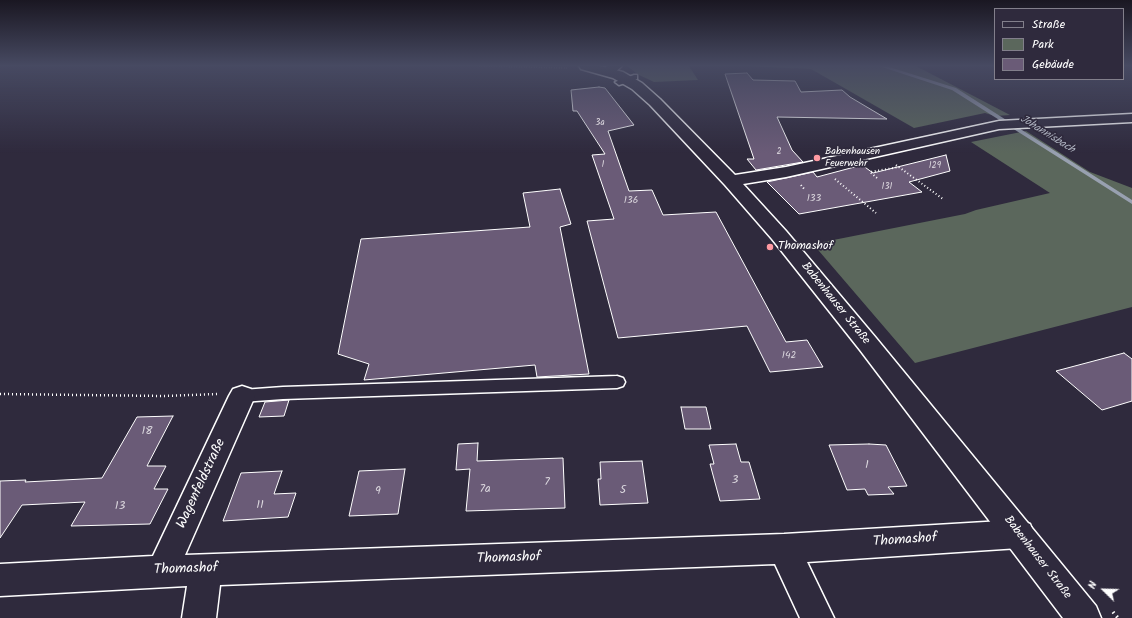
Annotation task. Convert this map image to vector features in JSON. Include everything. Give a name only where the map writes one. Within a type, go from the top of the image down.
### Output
[{"type":"main road","name":"Babenhauser Straße","points":[[646,95],[655,102],[731,181],[824,290],[1019,534],[1084,618]]},
{"type":"main road","points":[[731,181],[786,172],[999,125],[1025,122],[1132,118]]},
{"type":"main road","name":"Wagenfeldstraße","points":[[162,571],[242,396]]},
{"type":"main road","name":"Thomashof","points":[[0,580],[162,571],[784,549],[1019,534]]},
{"type":"main road","points":[[784,549],[817,618]]},
{"type":"main road","points":[[199,618],[206,570]]},
{"type":"lane","points":[[242,396],[283,393],[617,382]]},
{"type":"path","points":[[895,164],[943,199]]},
{"type":"path","points":[[877,178],[870,172],[899,167]]},
{"type":"path","points":[[828,180],[835,179],[876,213]]},
{"type":"path","points":[[800,185],[807,184]]},
{"type":"path","points":[[0,394],[164,396],[226,393],[242,396]]},
{"type":"green space","points":[[856,95],[971,95],[1010,115],[995,116],[985,113],[914,128]]},
{"type":"green space","points":[[1026,131],[1090,172],[1132,188],[1132,307],[915,363],[813,244],[965,214],[976,210],[1050,193],[971,142]]},
{"type":"building","points":[[571,95],[610,95],[634,125],[608,131],[629,191],[652,190],[663,215],[716,212],[786,342],[807,340],[823,367],[770,372],[747,326],[618,338],[587,221],[614,219],[592,155],[605,154],[577,111],[573,111]]},
{"type":"building","points":[[732,95],[848,95],[887,119],[777,117],[792,150],[803,162],[756,170],[747,159],[754,159]]},
{"type":"building","points":[[946,155],[950,171],[909,182],[922,192],[799,214],[767,182],[813,172],[817,177],[862,165],[873,173]]},
{"type":"building","points":[[560,189],[571,224],[560,227],[589,374],[537,377],[535,365],[364,380],[369,364],[338,354],[361,239],[530,227],[523,193]]},
{"type":"building","points":[[1124,353],[1132,359],[1132,401],[1102,410],[1056,371]]},
{"type":"building","points":[[289,400],[284,416],[259,417],[265,402]]},
{"type":"building","points":[[681,407],[706,407],[711,429],[685,429]]},
{"type":"building","points":[[173,416],[147,466],[166,466],[154,489],[168,489],[150,524],[71,526],[85,502],[22,505],[0,538],[0,481],[26,480],[25,482],[102,478],[137,417]]},
{"type":"building","points":[[478,443],[477,461],[563,458],[565,508],[466,511],[470,469],[456,470],[458,444]]},
{"type":"building","points":[[736,444],[741,462],[749,462],[760,499],[720,501],[710,464],[714,464],[709,445]]},
{"type":"building","points":[[829,445],[886,445],[907,486],[888,487],[894,494],[868,495],[865,489],[847,490]]},
{"type":"building","points":[[642,461],[648,503],[600,505],[598,479],[601,479],[600,462]]},
{"type":"building","points":[[405,469],[398,514],[349,516],[359,471]]},
{"type":"building","points":[[282,471],[274,494],[296,493],[288,517],[223,521],[241,473]]},
{"type":"waterway","name":"Johannisbach","points":[[963,95],[1132,202]]},
{"type":"place","name":"Babenhausen Feuerwehr","points":[[817,158]]},
{"type":"place","name":"Thomashof","points":[[770,247]]}]
